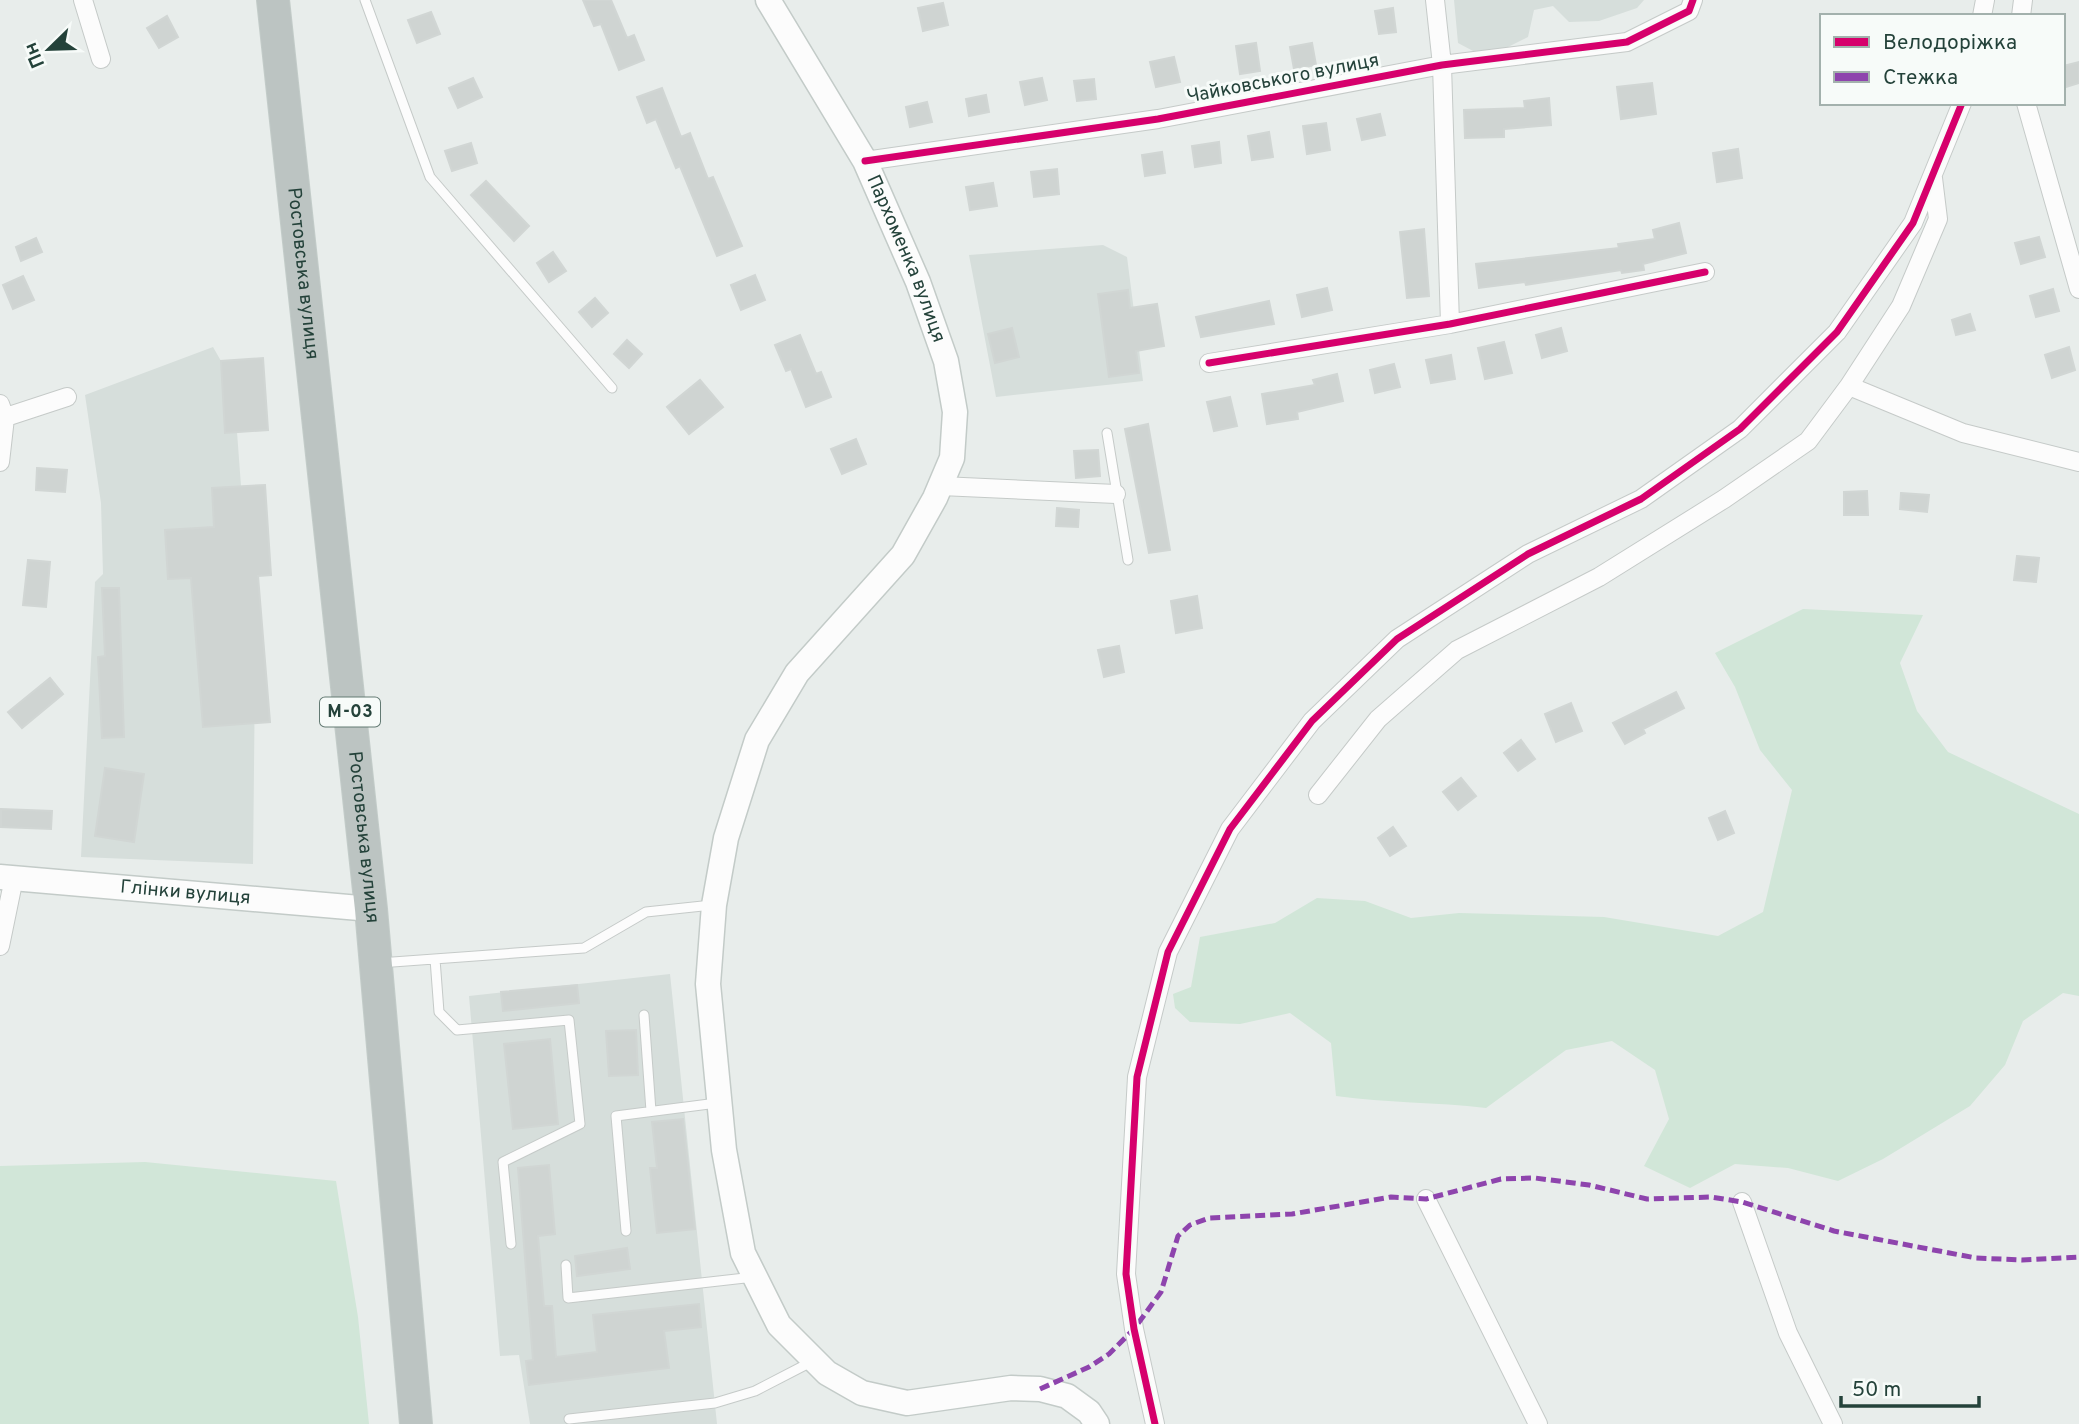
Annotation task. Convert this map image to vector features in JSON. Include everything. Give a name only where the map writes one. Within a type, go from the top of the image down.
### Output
[{"type":"highway","name":"Ростовська вулиця","points":[[274,0],[371,909],[416,1424]]},
{"type":"main road","name":"Пархоменка вулиця","points":[[768,0],[865,161],[918,282],[946,361],[955,412],[952,458],[938,492],[903,555],[797,673],[757,740],[726,838],[714,905],[708,984],[724,1150],[743,1253],[779,1325],[827,1373],[862,1393],[906,1403],[1011,1388],[1040,1389],[1068,1396],[1089,1412],[1097,1424]]},
{"type":"main road","name":"Глінки вулиця","points":[[7,877],[371,909]]},
{"type":"street","points":[[83,0],[101,59]]},
{"type":"street","points":[[1435,0],[1442,65],[1450,324]]},
{"type":"street","name":"Чайковського вулиця","points":[[865,161],[1158,119],[1442,65],[1627,41],[1689,12],[1693,0]]},
{"type":"street","points":[[1155,1424],[1134,1329],[1126,1274],[1137,1077],[1168,952],[1230,829],[1311,721],[1397,639],[1528,554],[1641,499],[1740,429],[1837,332],[1913,223],[1961,105]]},
{"type":"street","points":[[2027,105],[2079,289]]},
{"type":"street","points":[[1318,795],[1378,719],[1457,650],[1599,577],[1724,499],[1808,441],[1849,386],[1901,306],[1938,219],[1933,174]]},
{"type":"street","points":[[1209,363],[1450,324],[1705,272]]},
{"type":"street","points":[[1849,386],[1964,433],[2079,461]]},
{"type":"street","points":[[0,462],[2,414],[67,397]]},
{"type":"street","points":[[938,492],[1116,494]]},
{"type":"street","points":[[0,946],[7,877]]},
{"type":"street","points":[[1426,1199],[1538,1424]]},
{"type":"street","points":[[1742,1202],[1788,1333],[1833,1424]]},
{"type":"lane","points":[[365,0],[430,177],[612,388]]},
{"type":"lane","points":[[1107,433],[1128,560]]},
{"type":"lane","points":[[376,963],[584,948],[646,912],[714,905]]},
{"type":"lane","points":[[435,959],[439,1012],[457,1030],[569,1020],[580,1124],[503,1162],[510,1244]]},
{"type":"lane","points":[[645,1015],[651,1111]]},
{"type":"lane","points":[[626,1231],[616,1116],[719,1102]]},
{"type":"lane","points":[[566,1265],[569,1298],[755,1277]]},
{"type":"lane","points":[[569,1419],[715,1403],[755,1391],[815,1360]]},
{"type":"shaded area","points":[[1454,0],[1644,0],[1637,8],[1599,21],[1569,22],[1553,6],[1534,10],[1528,37],[1502,50],[1475,52],[1458,43]]},
{"type":"shaded area","points":[[1103,245],[1127,257],[1143,381],[996,397],[969,255]]},
{"type":"shaded area","points":[[213,347],[221,361],[263,358],[268,430],[237,432],[241,486],[265,485],[271,575],[256,576],[253,864],[81,857],[95,582],[103,574],[101,503],[85,395]]},
{"type":"shaded area","points":[[670,974],[717,1424],[530,1424],[519,1355],[500,1356],[469,996]]},
{"type":"green space","points":[[1803,609],[1923,615],[1900,663],[1917,711],[1948,752],[2079,814],[2079,996],[2063,993],[2023,1021],[2005,1065],[1970,1106],[1883,1159],[1838,1181],[1788,1168],[1735,1164],[1690,1188],[1644,1166],[1669,1119],[1655,1070],[1612,1041],[1566,1050],[1486,1108],[1374,1100],[1336,1096],[1331,1043],[1290,1013],[1240,1024],[1190,1022],[1175,1008],[1173,994],[1191,987],[1200,937],[1275,923],[1317,898],[1365,901],[1411,918],[1459,913],[1604,917],[1718,936],[1763,912],[1792,790],[1760,750],[1735,687],[1715,653]]},
{"type":"green space","points":[[145,1162],[336,1181],[358,1317],[369,1424],[0,1424],[0,1166]]},
{"type":"building","points":[[583,0],[611,0],[627,38],[634,35],[644,60],[619,70],[601,24],[594,26]]},
{"type":"building","points":[[943,3],[948,25],[923,31],[918,8]]},
{"type":"building","points":[[1393,8],[1396,32],[1379,34],[1375,11]]},
{"type":"building","points":[[431,12],[440,34],[417,43],[408,20]]},
{"type":"building","points":[[167,16],[178,37],[159,48],[147,28]]},
{"type":"building","points":[[1256,43],[1260,71],[1240,74],[1236,46]]},
{"type":"building","points":[[1312,43],[1316,65],[1294,69],[1290,47]]},
{"type":"building","points":[[1174,57],[1180,82],[1156,87],[1150,62]]},
{"type":"building","points":[[2079,62],[2079,83],[2065,87],[2065,66]]},
{"type":"building","points":[[473,78],[482,97],[458,108],[449,88]]},
{"type":"building","points":[[1042,78],[1047,100],[1025,105],[1020,82]]},
{"type":"building","points":[[1094,79],[1096,99],[1077,101],[1074,81]]},
{"type":"building","points":[[1652,83],[1656,114],[1621,119],[1617,87]]},
{"type":"building","points":[[662,88],[681,137],[690,133],[708,179],[713,177],[742,246],[717,256],[680,166],[676,168],[656,119],[647,123],[637,97]]},
{"type":"building","points":[[986,95],[989,112],[969,116],[966,99]]},
{"type":"building","points":[[1549,98],[1551,125],[1504,129],[1504,137],[1465,138],[1464,110],[1525,108],[1524,101]]},
{"type":"building","points":[[927,102],[932,122],[910,127],[906,107]]},
{"type":"building","points":[[1380,114],[1385,135],[1362,140],[1357,119]]},
{"type":"building","points":[[1326,123],[1330,150],[1307,154],[1303,126]]},
{"type":"building","points":[[1269,132],[1273,157],[1252,160],[1248,136]]},
{"type":"building","points":[[1219,142],[1221,163],[1195,167],[1192,146]]},
{"type":"building","points":[[471,143],[477,163],[452,171],[445,151]]},
{"type":"building","points":[[1738,149],[1742,178],[1717,182],[1713,153]]},
{"type":"building","points":[[1162,152],[1165,173],[1145,176],[1142,155]]},
{"type":"building","points":[[1057,169],[1059,194],[1034,197],[1031,172]]},
{"type":"building","points":[[486,181],[529,226],[514,241],[471,195]]},
{"type":"building","points":[[993,183],[997,206],[970,210],[966,187]]},
{"type":"building","points":[[1679,223],[1686,253],[1643,264],[1644,270],[1622,273],[1621,270],[1526,285],[1525,282],[1479,288],[1476,264],[1619,248],[1618,244],[1655,239],[1653,230]]},
{"type":"building","points":[[1424,229],[1429,296],[1407,298],[1400,232]]},
{"type":"building","points":[[2039,237],[2045,257],[2021,264],[2015,243]]},
{"type":"building","points":[[36,238],[42,252],[21,261],[16,247]]},
{"type":"building","points":[[553,252],[566,271],[549,282],[537,263]]},
{"type":"building","points":[[755,275],[765,300],[741,310],[731,285]]},
{"type":"building","points":[[23,276],[34,300],[13,309],[3,285]]},
{"type":"building","points":[[1327,288],[1332,310],[1302,317],[1297,295]]},
{"type":"building","points":[[2053,289],[2059,311],[2036,317],[2030,296]]},
{"type":"building","points":[[1128,290],[1130,308],[1157,304],[1164,346],[1136,351],[1139,373],[1109,377],[1098,294]]},
{"type":"building","points":[[595,298],[608,313],[592,327],[579,312]]},
{"type":"building","points":[[1269,301],[1274,324],[1201,337],[1196,317]]},
{"type":"building","points":[[1970,314],[1975,330],[1956,335],[1952,320]]},
{"type":"building","points":[[1012,328],[1019,357],[995,363],[988,334]]},
{"type":"building","points":[[1561,328],[1567,351],[1542,358],[1536,335]]},
{"type":"building","points":[[800,335],[816,374],[821,372],[831,397],[806,407],[791,369],[786,371],[775,345]]},
{"type":"building","points":[[627,340],[642,354],[629,368],[614,354]]},
{"type":"building","points":[[1504,342],[1512,373],[1485,379],[1478,348]]},
{"type":"building","points":[[2069,347],[2075,370],[2052,378],[2045,355]]},
{"type":"building","points":[[1451,355],[1455,379],[1431,383],[1426,360]]},
{"type":"building","points":[[263,358],[268,430],[225,433],[221,361]]},
{"type":"building","points":[[1394,364],[1400,387],[1375,393],[1370,370]]},
{"type":"building","points":[[1337,374],[1343,401],[1297,412],[1298,419],[1267,424],[1262,394],[1315,385],[1313,380]]},
{"type":"building","points":[[700,380],[723,407],[689,434],[667,407]]},
{"type":"building","points":[[1230,397],[1237,426],[1214,431],[1207,402]]},
{"type":"building","points":[[1148,424],[1170,550],[1149,553],[1125,429]]},
{"type":"building","points":[[856,439],[866,464],[842,474],[831,449]]},
{"type":"building","points":[[1098,450],[1100,476],[1076,478],[1074,451]]},
{"type":"building","points":[[37,468],[67,470],[65,492],[36,490]]},
{"type":"building","points":[[265,485],[271,575],[258,576],[270,722],[203,727],[191,578],[168,579],[165,530],[214,527],[212,488]]},
{"type":"building","points":[[1867,491],[1868,515],[1844,515],[1844,492]]},
{"type":"building","points":[[1901,493],[1929,495],[1927,512],[1900,509]]},
{"type":"building","points":[[1057,508],[1079,510],[1078,527],[1056,526]]},
{"type":"building","points":[[2017,556],[2039,558],[2036,582],[2014,580]]},
{"type":"building","points":[[28,560],[50,562],[46,607],[23,605]]},
{"type":"building","points":[[102,588],[119,588],[124,737],[102,738],[98,657],[105,656]]},
{"type":"building","points":[[1197,596],[1202,628],[1176,633],[1171,601]]},
{"type":"building","points":[[1119,646],[1124,672],[1104,677],[1098,650]]},
{"type":"building","points":[[50,678],[63,694],[22,728],[8,712]]},
{"type":"building","points":[[1676,692],[1684,708],[1643,729],[1645,733],[1625,744],[1613,723]]},
{"type":"building","points":[[1571,703],[1582,731],[1556,742],[1545,714]]},
{"type":"building","points":[[1521,740],[1535,759],[1518,771],[1504,753]]},
{"type":"building","points":[[105,768],[144,774],[134,842],[95,836]]},
{"type":"building","points":[[1461,778],[1476,796],[1458,810],[1443,792]]},
{"type":"building","points":[[1,809],[52,811],[51,829],[1,827]]},
{"type":"building","points":[[1725,811],[1734,833],[1718,840],[1709,818]]},
{"type":"building","points":[[1393,827],[1406,846],[1390,856],[1378,838]]},
{"type":"building","points":[[577,985],[579,1003],[503,1011],[501,992]]},
{"type":"building","points":[[636,1030],[638,1075],[609,1076],[606,1031]]},
{"type":"building","points":[[550,1039],[558,1124],[513,1129],[504,1044]]},
{"type":"building","points":[[683,1119],[695,1229],[657,1233],[650,1168],[657,1168],[652,1122]]},
{"type":"building","points":[[549,1165],[555,1234],[538,1236],[544,1306],[552,1306],[556,1357],[597,1352],[593,1315],[699,1304],[701,1327],[664,1331],[669,1368],[529,1385],[526,1361],[533,1360],[518,1168]]},
{"type":"building","points":[[627,1248],[630,1269],[577,1276],[575,1256]]},
{"type":"marked path","points":[[1040,1389],[1089,1367],[1109,1354],[1134,1329],[1161,1292],[1178,1236],[1190,1225],[1209,1218],[1292,1214],[1391,1197],[1426,1199],[1501,1179],[1535,1178],[1589,1185],[1647,1199],[1711,1197],[1742,1202],[1834,1231],[1976,1258],[2022,1260],[2079,1257]]},
{"type":"cycle path","points":[[865,161],[1158,119],[1442,65],[1627,42],[1689,11],[1693,0]]},
{"type":"cycle path","points":[[1155,1424],[1134,1329],[1126,1274],[1137,1077],[1168,952],[1230,829],[1312,721],[1397,639],[1528,554],[1641,499],[1740,429],[1837,332],[1913,223],[1961,105]]},
{"type":"cycle path","points":[[1209,363],[1450,324],[1705,272]]}]
